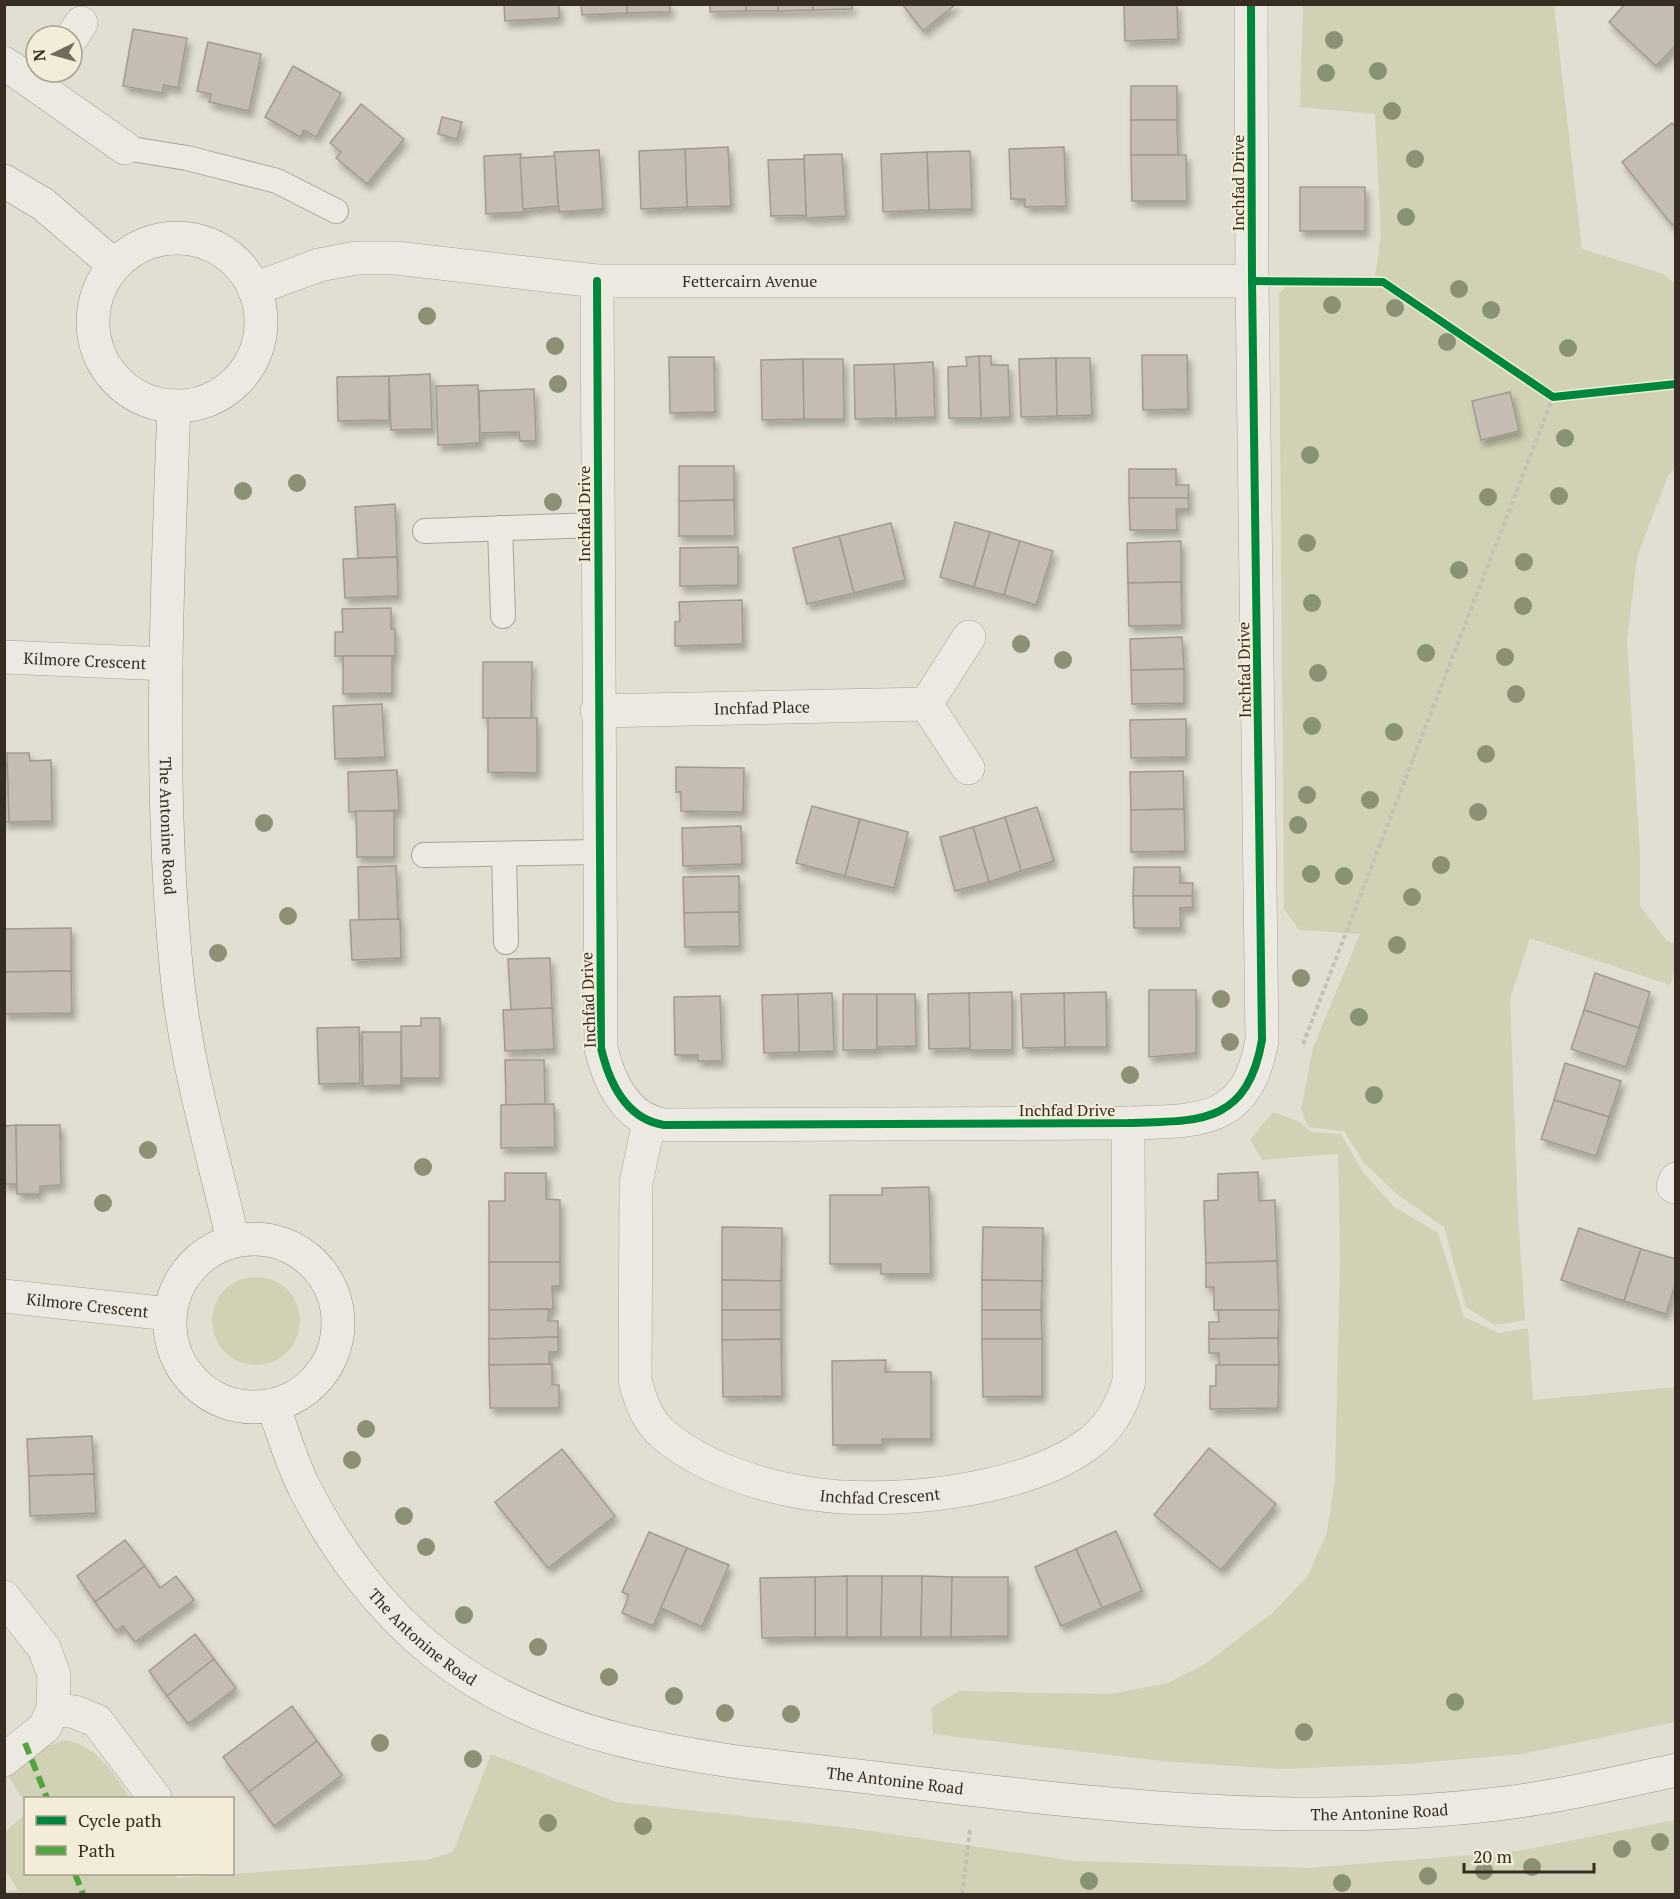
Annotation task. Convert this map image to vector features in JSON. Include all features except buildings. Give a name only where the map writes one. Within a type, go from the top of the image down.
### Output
[{"type":"street","name":"Inchfad Drive","points":[[597,281],[597,711],[601,1048],[614,1088],[631,1108],[649,1122],[664,1125],[1128,1123],[1190,1121],[1209,1118],[1229,1106],[1246,1088],[1255,1070],[1262,1040],[1252,281],[1251,4]]},
{"type":"street","points":[[4,63],[24,72]]},
{"type":"street","points":[[47,84],[125,148]]},
{"type":"street","points":[[4,182],[43,204],[114,266]]},
{"type":"street","points":[[190,238],[217,247],[239,265],[254,289],[261,316],[258,344],[246,369],[227,390],[202,403],[174,406],[147,401],[123,387],[106,367],[98,350],[92,315],[99,288],[114,266],[135,248],[162,239],[190,238]]},
{"type":"street","name":"Fettercairn Avenue","points":[[254,289],[319,265],[356,258],[396,258],[597,281],[1252,281]]},
{"type":"street","name":"The Antonine Road","points":[[174,406],[166,664],[167,823],[176,967],[194,1075],[233,1240]]},
{"type":"street","points":[[968,768],[926,704],[969,637]]},
{"type":"street","name":"Kilmore Crescent","points":[[4,657],[166,664]]},
{"type":"street","name":"Inchfad Place","points":[[597,711],[926,704]]},
{"type":"street","name":"Inchfad Crescent","points":[[649,1122],[636,1183],[635,1380],[643,1408],[662,1434],[710,1463],[754,1480],[807,1493],[866,1497],[931,1495],[990,1486],[1049,1465],[1088,1445],[1110,1424],[1122,1405],[1129,1381],[1128,1123]]},
{"type":"street","points":[[1676,1179],[1673,1186],[1676,1187]]},
{"type":"street","points":[[263,1239],[292,1247],[315,1264],[332,1289],[338,1318],[335,1347],[321,1374],[300,1394],[273,1406],[246,1407],[229,1403],[198,1386],[181,1366],[171,1341],[169,1314],[174,1294],[190,1268],[214,1248],[233,1240],[263,1239]]},
{"type":"street","name":"Kilmore Crescent","points":[[4,1296],[169,1314]]},
{"type":"street","name":"The Antonine Road","points":[[273,1406],[302,1483],[333,1541],[378,1598],[435,1653],[503,1697],[585,1731],[666,1752],[975,1790],[1137,1807],[1244,1814],[1388,1812],[1498,1804],[1676,1770]]},
{"type":"street","points":[[4,1597],[44,1648],[54,1675],[53,1709],[45,1727],[4,1760]]},
{"type":"street","points":[[53,1709],[75,1712],[97,1722],[153,1797]]},
{"type":"lane","points":[[125,148],[187,158],[277,181],[336,211]]},
{"type":"lane","points":[[425,531],[597,525]]},
{"type":"lane","points":[[500,528],[503,616]]},
{"type":"lane","points":[[424,855],[599,852]]},
{"type":"lane","points":[[504,854],[506,942]]},
{"type":"path","points":[[1543,390],[1553,397],[1564,396]]},
{"type":"path","points":[[1302,1048],[1553,397]]},
{"type":"path","points":[[962,1894],[975,1790]]},
{"type":"green space","points":[[1303,5],[1554,5],[1582,249],[1663,274],[1675,283],[1675,468],[1668,476],[1637,557],[1627,641],[1640,854],[1640,906],[1667,941],[1675,944],[1676,967],[1670,985],[1530,938],[1510,999],[1518,1214],[1525,1320],[1495,1325],[1466,1307],[1444,1227],[1398,1195],[1364,1163],[1344,1131],[1308,1127],[1301,1109],[1313,1048],[1360,934],[1299,930],[1284,909],[1279,293],[1296,278],[1375,277],[1381,235],[1375,114],[1300,107]]},
{"type":"green space","points":[[1273,1112],[1299,1122],[1312,1132],[1341,1134],[1362,1171],[1394,1207],[1438,1233],[1464,1317],[1499,1333],[1528,1328],[1533,1400],[1675,1387],[1675,1722],[1521,1754],[1406,1764],[1281,1769],[1161,1761],[933,1734],[932,1707],[959,1691],[1111,1694],[1168,1683],[1205,1664],[1271,1614],[1308,1576],[1327,1532],[1335,1479],[1340,1258],[1338,1154],[1262,1160],[1250,1140]]},
{"type":"green space","points":[[256,1277],[273,1281],[287,1290],[296,1304],[300,1321],[296,1338],[287,1352],[273,1361],[256,1365],[239,1361],[225,1352],[216,1338],[212,1321],[216,1304],[225,1290],[239,1281]]},
{"type":"green space","points":[[65,1740],[87,1748],[110,1770],[129,1797],[24,1797],[24,1800],[8,1776],[46,1747]]},
{"type":"green space","points":[[491,1754],[616,1802],[850,1828],[1075,1861],[1309,1868],[1519,1851],[1675,1820],[1675,1894],[5,1894],[5,1891],[18,1890],[5,1870],[5,1832],[24,1815],[24,1875],[176,1875],[177,1878],[234,1875],[427,1860],[453,1852]]},
{"type":"marked path","points":[[25,1743],[47,1797]]},
{"type":"marked path","points":[[75,1875],[83,1894]]},
{"type":"cycle path","points":[[597,281],[601,1048],[609,1074],[621,1097],[639,1115],[664,1125],[1128,1123],[1177,1121],[1216,1113],[1232,1103],[1245,1089],[1255,1068],[1262,1040],[1252,281],[1251,4]]},
{"type":"cycle path","points":[[1252,281],[1383,282],[1553,397],[1676,384]]}]
